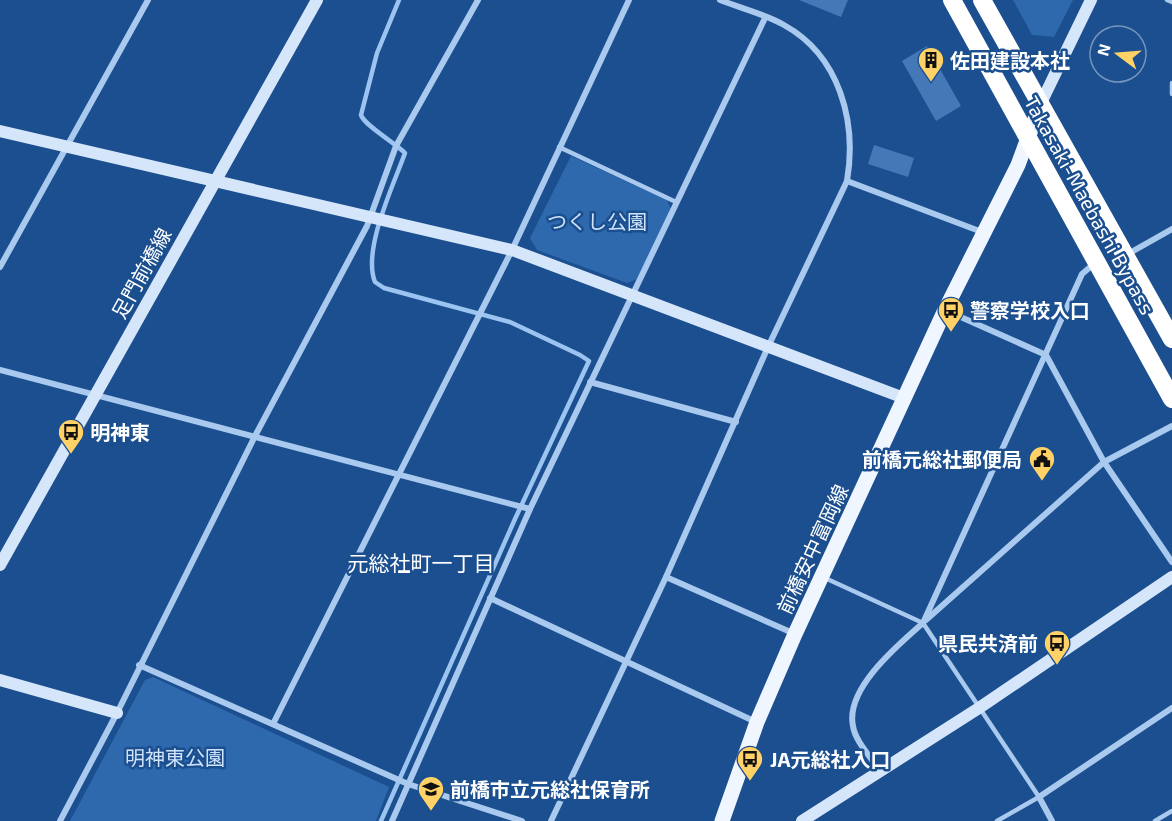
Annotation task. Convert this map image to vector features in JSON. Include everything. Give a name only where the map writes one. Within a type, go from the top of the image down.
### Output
[{"type":"highway","name":"Takasaki-Maebashi Bypass","points":[[952,0],[1172,399]]},
{"type":"highway","name":"Takasaki-Maebashi Bypass","points":[[982,0],[1172,339]]},
{"type":"main road","name":"前橋安中富岡線","points":[[722,821],[757,722],[795,634],[982,232],[1014,174],[1041,103]]},
{"type":"street","points":[[0,267],[3,256],[148,0]]},
{"type":"street","name":"足門前橋線","points":[[0,565],[317,0]]},
{"type":"street","points":[[60,821],[117,713],[255,436],[370,217],[393,151],[478,0]]},
{"type":"street","points":[[273,724],[512,250],[629,0]]},
{"type":"street","points":[[551,821],[666,577],[768,347],[847,181],[851,155],[850,129],[843,97],[822,58],[796,33],[720,0]]},
{"type":"street","points":[[1041,103],[1091,0]]},
{"type":"street","points":[[392,821],[530,509],[765,18]]},
{"type":"street","points":[[0,131],[216,179],[512,250],[904,398]]},
{"type":"street","points":[[847,181],[982,232]]},
{"type":"street","points":[[1126,255],[1172,229]]},
{"type":"street","points":[[923,623],[1082,274],[1095,263]]},
{"type":"street","points":[[945,310],[1046,355],[1104,462],[1172,562]]},
{"type":"street","points":[[0,370],[530,509]]},
{"type":"street","points":[[590,382],[736,422]]},
{"type":"street","points":[[879,770],[852,726],[856,700],[892,651],[1104,462],[1172,426]]},
{"type":"street","points":[[666,577],[795,634]]},
{"type":"street","points":[[802,821],[979,708],[1172,577]]},
{"type":"street","points":[[490,598],[757,722]]},
{"type":"street","points":[[139,665],[408,784],[522,821]]},
{"type":"street","points":[[0,680],[117,713]]},
{"type":"street","points":[[1052,821],[1039,798],[1172,708]]},
{"type":"lane","points":[[1167,0],[1172,2]]},
{"type":"lane","points":[[1172,83],[1172,94]]},
{"type":"lane","points":[[560,147],[676,202]]},
{"type":"lane","points":[[822,576],[923,623],[1039,798],[997,821]]},
{"type":"lane","points":[[1155,821],[1172,811]]},
{"type":"green space","points":[[1013,0],[1073,0],[1054,37],[1032,35]]},
{"type":"green space","name":"つくし公園","points":[[571,156],[667,200],[671,209],[637,279],[627,283],[537,250],[530,238]]},
{"type":"green space","name":"明神東公園","points":[[153,677],[389,787],[376,821],[70,821],[145,680]]},
{"type":"building","points":[[799,0],[848,0],[841,17]]},
{"type":"building","name":"佐田建設本社","points":[[927,46],[961,106],[936,121],[902,61]]},
{"type":"building","points":[[874,145],[914,158],[908,177],[868,164]]},
{"type":"waterway","points":[[381,821],[515,519],[589,361],[510,322],[384,288],[375,282],[372,269],[376,235],[405,153],[368,124],[361,115],[377,53],[399,0]]},
{"type":"place","name":"佐田建設本社","points":[[931,83]]},
{"type":"place","name":"警察学校入口","points":[[951,333]]},
{"type":"place","name":"明神東","points":[[71,455]]},
{"type":"place","name":"前橋元総社郵便局","points":[[1042,482]]},
{"type":"place","name":"県民共済前","points":[[1057,666]]},
{"type":"place","name":"JA元総社入口","points":[[750,782]]},
{"type":"place","name":"前橋市立元総社保育所","points":[[431,812]]},
{"type":"district","name":"元総社町一丁目","points":[[421,562]]}]
